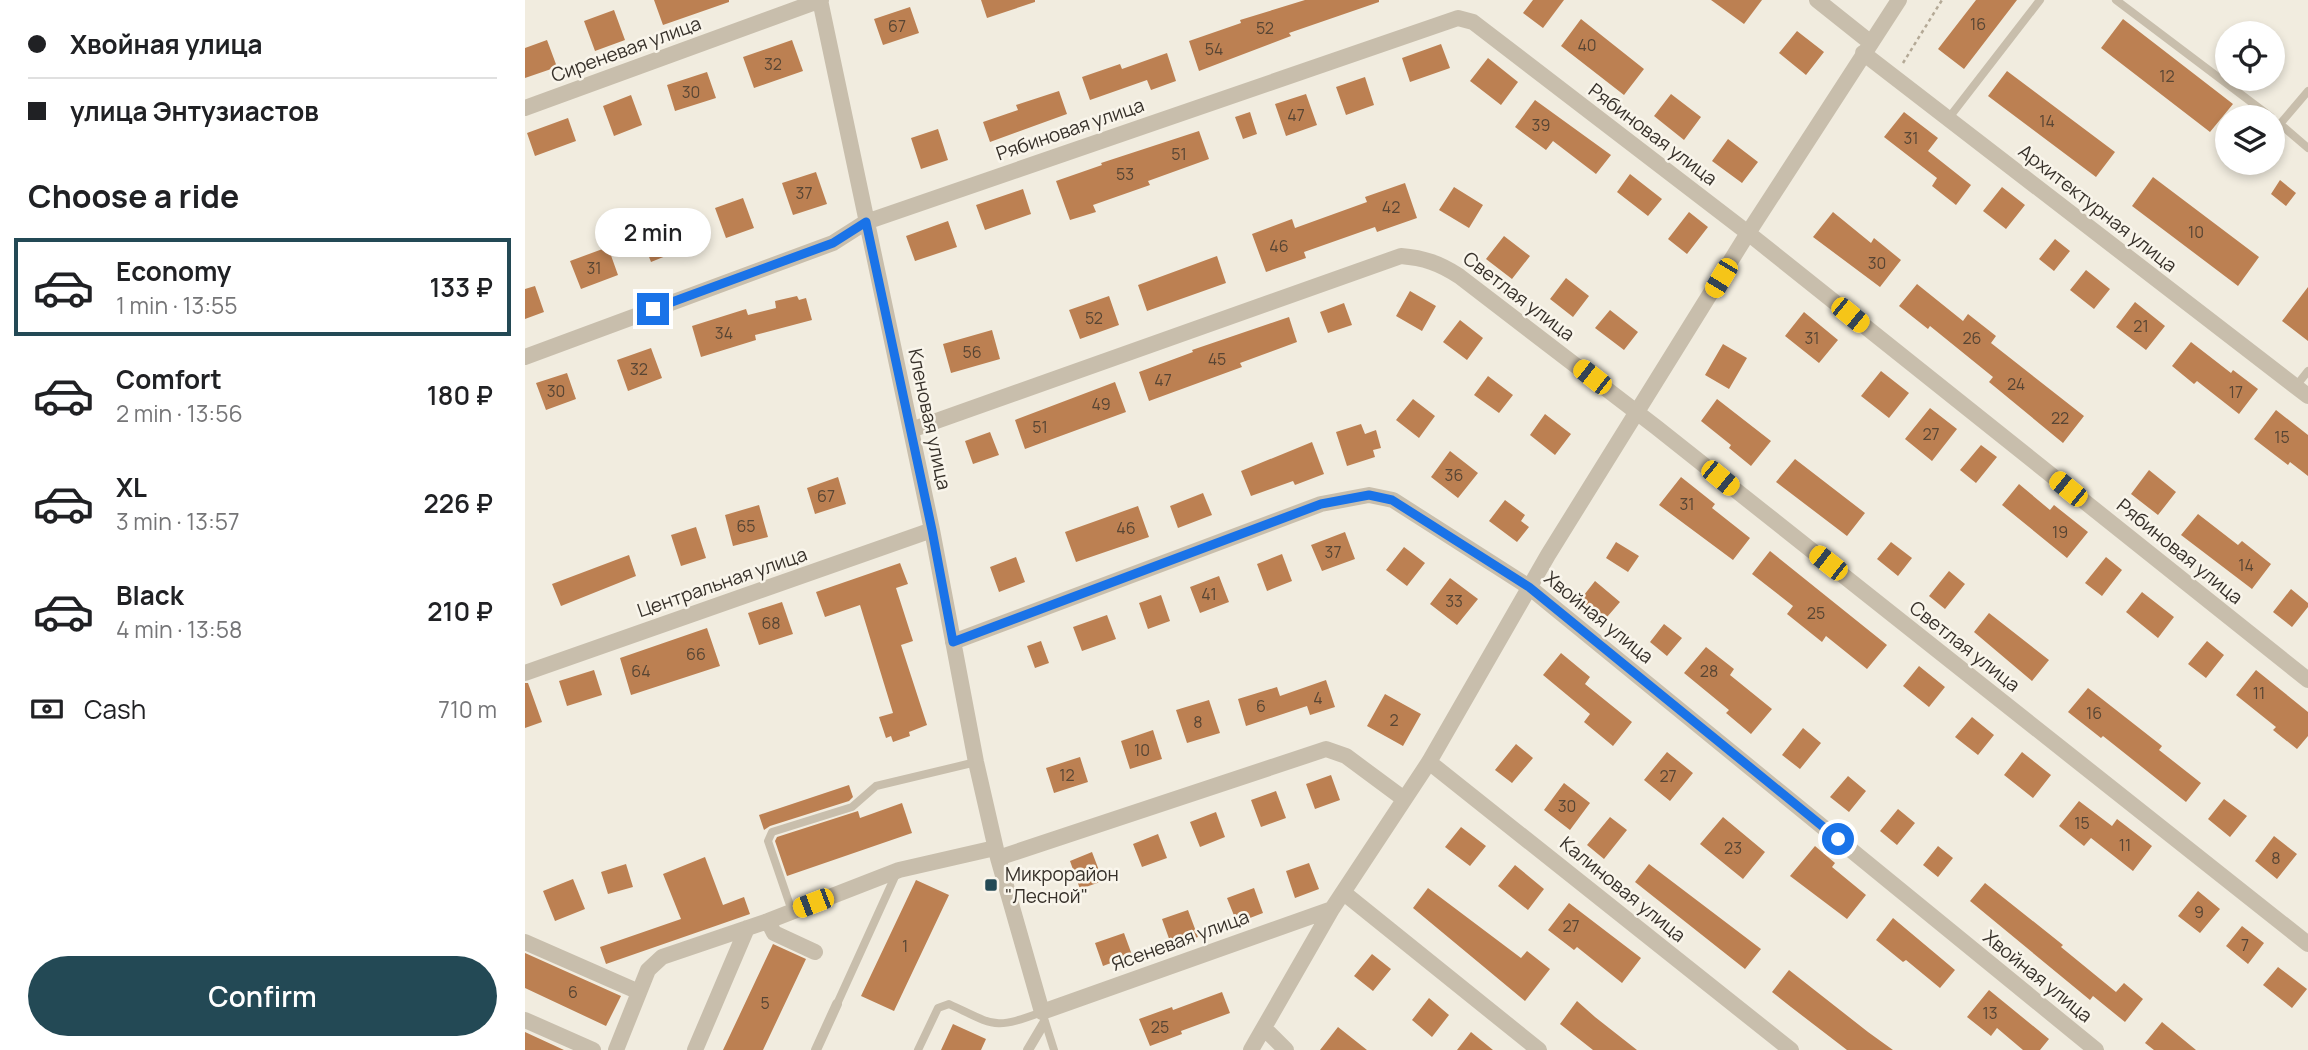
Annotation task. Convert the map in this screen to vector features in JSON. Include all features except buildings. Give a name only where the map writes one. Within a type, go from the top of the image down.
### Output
[{"type":"street","name":"Сиреневая улица","points":[[525,108],[820,0]]},
{"type":"street","name":"Кленовая улица","points":[[820,0],[932,530],[976,762],[996,853],[1043,1017]]},
{"type":"street","name":"Архитектурная улица","points":[[1817,0],[1895,78],[2302,391]]},
{"type":"street","points":[[1251,1050],[1332,909],[1429,762],[1529,587],[1748,233],[1899,0]]},
{"type":"street","name":"Рябиновая улица","points":[[866,222],[1458,18],[1472,22],[1748,233],[2308,680]]},
{"type":"street","points":[[525,357],[833,243],[866,222]]},
{"type":"street","name":"Светлая улица","points":[[911,430],[1401,256],[1423,258],[1459,276],[1638,413],[2308,944]]},
{"type":"street","name":"Хвойная улица","points":[[953,642],[1321,504],[1369,495],[1392,500],[1529,587],[2096,1050]]},
{"type":"street","name":"Центральная улица","points":[[525,673],[932,530]]},
{"type":"street","points":[[616,1050],[648,970],[662,957],[768,921],[899,870],[996,853],[1326,749],[1346,756],[1404,799]]},
{"type":"street","name":"Калиновая улица","points":[[1429,762],[1791,1050]]},
{"type":"street","points":[[1344,893],[1539,1050]]},
{"type":"street","name":"Ясеневая улица","points":[[1043,1017],[1332,909]]},
{"type":"street","points":[[768,921],[774,933],[815,952]]},
{"type":"street","points":[[695,1050],[747,928]]},
{"type":"street","points":[[525,942],[639,992]]},
{"type":"street","points":[[816,1050],[838,1004]]},
{"type":"street","points":[[1028,1050],[1043,1017]]},
{"type":"street","points":[[525,1020],[593,1050]]},
{"type":"street","points":[[1264,1027],[1286,1050]]},
{"type":"lane","points":[[1948,119],[2040,0]]},
{"type":"lane","points":[[2116,0],[2255,105]]},
{"type":"lane","points":[[2285,111],[2308,91]]},
{"type":"lane","points":[[2285,128],[2308,148]]},
{"type":"lane","points":[[2302,391],[2308,371]]},
{"type":"lane","points":[[792,911],[768,841],[772,832],[852,807],[876,786],[976,762]]},
{"type":"lane","points":[[838,1004],[899,870]]},
{"type":"lane","points":[[918,1050],[938,1008],[950,1004],[993,1025],[1007,1025],[1043,1017]]},
{"type":"lane","name":"Кленовая улица","points":[[1043,1017],[1054,1050]]},
{"type":"path","points":[[1895,78],[1942,0]]},
{"type":"place","name":"Микрорайон \"Лесной\"","points":[[991,885]]},
{"type":"route","points":[[653,309],[833,243],[866,222],[932,530],[953,642],[1321,504],[1369,495],[1392,500],[1529,587],[1838,839]]}]
